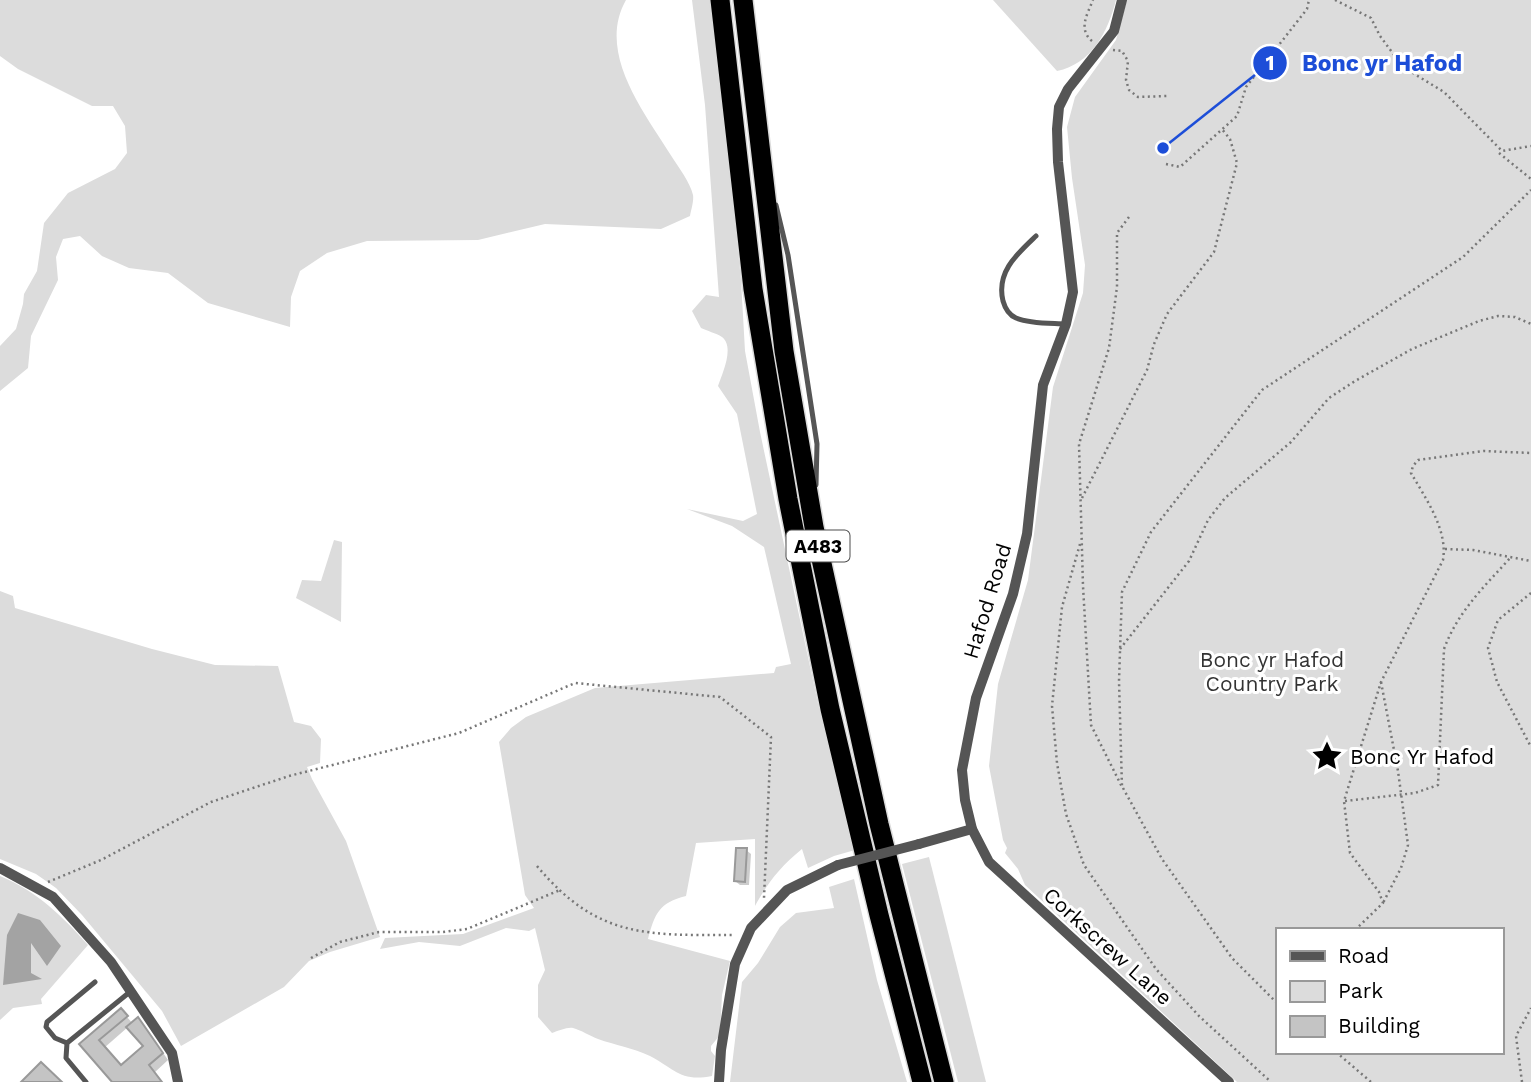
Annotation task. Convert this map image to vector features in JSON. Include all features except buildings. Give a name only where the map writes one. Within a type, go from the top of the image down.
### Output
[{"type":"highway","name":"A483","points":[[720,0],[753,289],[788,499],[833,722],[878,915],[922,1082]]},
{"type":"highway","name":"A483","points":[[743,0],[785,351],[814,527],[879,824],[944,1082]]},
{"type":"street","name":"Hafod Road","points":[[972,829],[962,770],[967,735],[976,698],[1013,594],[1027,534],[1043,385],[1066,324],[1073,292],[1058,162],[1059,107],[1068,89],[1114,31],[1122,0]]},
{"type":"street","points":[[719,1082],[721,1050],[736,964],[748,935],[787,890],[838,865],[972,829]]},
{"type":"street","name":"Corkscrew Lane","points":[[972,829],[989,862],[1011,884],[1228,1082]]},
{"type":"street","points":[[0,868],[53,897],[111,962],[172,1053],[178,1082]]},
{"type":"lane","points":[[1036,236],[1011,261],[1004,276],[1002,294],[1005,307],[1016,318],[1066,324]]},
{"type":"lane","points":[[67,1043],[55,1038],[46,1027],[47,1022],[94,982]]},
{"type":"lane","points":[[86,1082],[66,1058],[67,1043],[131,991]]},
{"type":"path","points":[[1093,0],[1084,20],[1084,30],[1088,38],[1108,54],[1113,49],[1122,51],[1128,61],[1126,80],[1129,90],[1138,97],[1168,96]]},
{"type":"path","points":[[1166,164],[1180,167],[1237,116],[1246,87],[1307,9],[1309,0]]},
{"type":"path","points":[[1335,0],[1371,18],[1380,36],[1403,67],[1444,92],[1502,151],[1531,146]]},
{"type":"path","points":[[1081,501],[1147,370],[1154,344],[1167,314],[1214,252],[1237,163],[1230,139],[1221,128]]},
{"type":"path","points":[[1499,153],[1531,179]]},
{"type":"path","points":[[1122,787],[1122,592],[1151,532],[1262,390],[1463,257],[1531,190]]},
{"type":"path","points":[[1129,217],[1118,233],[1117,286],[1109,348],[1079,444],[1091,725],[1162,859],[1233,958],[1276,1002]]},
{"type":"path","points":[[1120,649],[1189,561],[1208,520],[1225,498],[1291,442],[1329,398],[1412,349],[1479,321],[1498,316],[1515,317],[1531,324]]},
{"type":"path","points":[[1383,903],[1378,891],[1350,853],[1344,801],[1381,682],[1443,560],[1445,549],[1438,523],[1411,473],[1413,466],[1418,460],[1484,451],[1531,453]]},
{"type":"path","points":[[1082,538],[1062,607],[1052,706],[1057,763],[1066,814],[1084,865],[1156,969],[1199,1016],[1271,1082]]},
{"type":"path","points":[[1445,549],[1531,561]]},
{"type":"path","points":[[1344,801],[1402,795],[1438,785],[1444,649],[1452,628],[1471,599],[1511,557]]},
{"type":"path","points":[[1531,593],[1498,620],[1488,648],[1497,682],[1531,747]]},
{"type":"path","points":[[1357,928],[1383,903],[1401,868],[1408,845],[1402,795],[1381,682]]},
{"type":"path","points":[[36,887],[101,860],[211,802],[289,776],[459,733],[575,683],[720,697],[771,737],[763,916]]},
{"type":"path","points":[[537,866],[560,890],[590,914],[621,928],[663,935],[748,935]]},
{"type":"path","points":[[311,958],[340,942],[379,932],[443,932],[467,929],[560,890]]},
{"type":"path","points":[[1522,1082],[1516,1036],[1531,1008]]},
{"type":"path","points":[[1338,1054],[1371,1082]]},
{"type":"green space","points":[[0,0],[626,0],[618,20],[620,61],[638,102],[692,190],[690,216],[661,229],[545,224],[478,240],[367,241],[327,253],[300,271],[291,297],[290,327],[208,303],[168,273],[129,268],[102,256],[80,236],[63,239],[56,257],[58,280],[31,336],[28,368],[0,391],[0,346],[16,329],[24,294],[37,271],[44,223],[68,193],[115,169],[127,153],[125,126],[113,106],[92,106],[18,69],[0,56]]},
{"type":"green space","points":[[692,0],[711,0],[741,280],[745,351],[818,704],[855,850],[808,868],[802,849],[776,875],[755,906],[755,839],[696,843],[686,896],[670,902],[660,910],[648,939],[730,961],[722,995],[720,1035],[711,1046],[715,1056],[712,1076],[701,1077],[685,1076],[644,1053],[573,1028],[552,1033],[538,1017],[538,985],[545,970],[535,928],[529,931],[506,928],[460,946],[419,942],[380,949],[385,938],[463,934],[534,908],[525,895],[499,742],[511,728],[526,717],[595,688],[774,673],[776,667],[791,664],[764,547],[732,526],[687,509],[743,521],[757,514],[737,414],[718,386],[728,354],[726,341],[701,328],[692,311],[706,295],[719,297],[705,105]]},
{"type":"green space","points":[[993,0],[1116,0],[1108,24],[1096,45],[1079,61],[1057,71]]},
{"type":"green space","name":"Bonc yr Hafod Country Park","points":[[1127,0],[1531,0],[1531,1082],[1237,1082],[1025,885],[1018,869],[1005,853],[1007,848],[1003,840],[989,766],[998,684],[1028,580],[1053,387],[1083,293],[1085,265],[1067,127],[1075,97],[1116,40]]},
{"type":"green space","points":[[334,540],[342,542],[341,622],[296,598],[302,580],[321,581]]},
{"type":"green space","points":[[0,591],[13,596],[15,608],[152,649],[215,665],[278,666],[294,722],[311,726],[321,739],[320,763],[307,767],[346,841],[380,937],[309,961],[284,987],[181,1046],[162,1011],[56,888],[36,874],[0,859]]},
{"type":"green space","points":[[929,857],[986,1082],[958,1082],[902,864]]},
{"type":"green space","points":[[0,876],[26,889],[48,905],[88,945],[41,999],[42,1004],[13,1008],[0,1020]]},
{"type":"green space","points":[[854,879],[877,980],[907,1082],[730,1082],[742,982],[758,963],[780,927],[796,913],[834,908],[829,887]]},
{"type":"shaded area","points":[[18,913],[40,920],[61,946],[47,966],[31,943],[31,973],[42,979],[3,985],[7,935]]},
{"type":"place","name":"Bonc yr Hafod","points":[[1163,148]]},
{"type":"place","name":"Bonc Yr Hafod","points":[[1327,756]]}]
